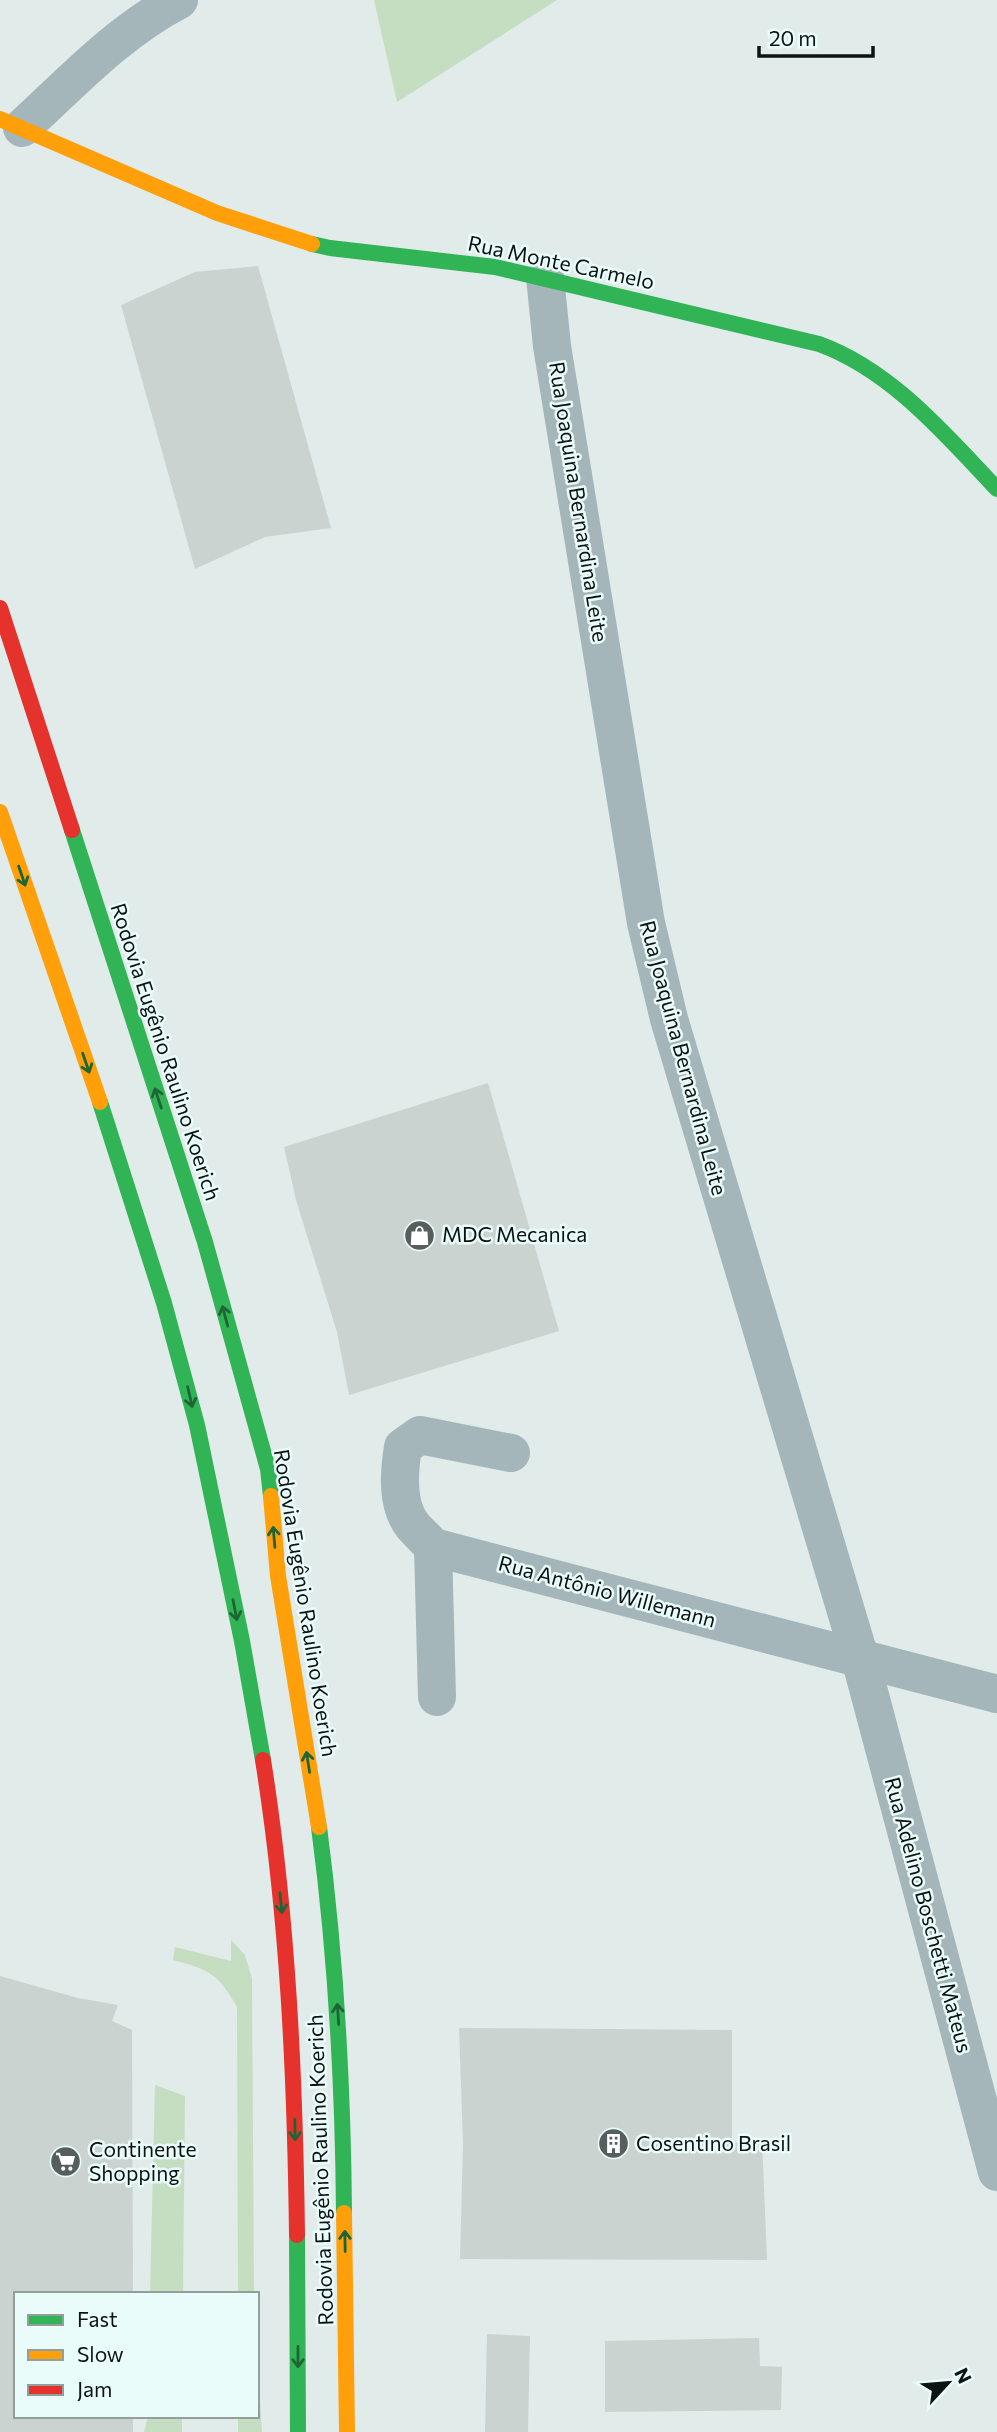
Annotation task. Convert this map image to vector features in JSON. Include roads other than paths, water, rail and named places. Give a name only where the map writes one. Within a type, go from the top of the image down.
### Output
[{"type":"main road","name":"Rua Monte Carmelo","points":[[11,124],[217,213],[296,240],[330,248],[495,267],[792,335],[826,346],[857,363],[911,400],[997,489]]},
{"type":"main road","name":"Rodovia Eugênio Raulino Koerich","points":[[0,608],[205,1242],[268,1469],[278,1576],[318,1829],[333,1947],[343,2119],[347,2432]]},
{"type":"main road","name":"Rodovia Eugênio Raulino Koerich","points":[[0,811],[132,1198],[185,1377],[249,1678],[274,1835],[286,1965],[294,2097],[298,2432]]},
{"type":"street","points":[[11,124],[151,16],[179,0]]},
{"type":"street","name":"Rua Joaquina Bernardina Leite","points":[[545,278],[552,346],[646,923],[685,1079],[860,1658]]},
{"type":"street","points":[[437,1697],[433,1546],[411,1523],[401,1497],[399,1469],[403,1447],[420,1435],[511,1453]]},
{"type":"street","name":"Rua Antônio Willemann","points":[[433,1546],[997,1694]]},
{"type":"street","name":"Rua Adelino Boschetti Mateus","points":[[860,1658],[997,2172]]},
{"type":"place","name":"MDC Mecanica","points":[[419,1235]]},
{"type":"place","name":"Cosentino Brasil","points":[[613,2144]]},
{"type":"place","name":"Continente Shopping","points":[[66,2162]]}]
